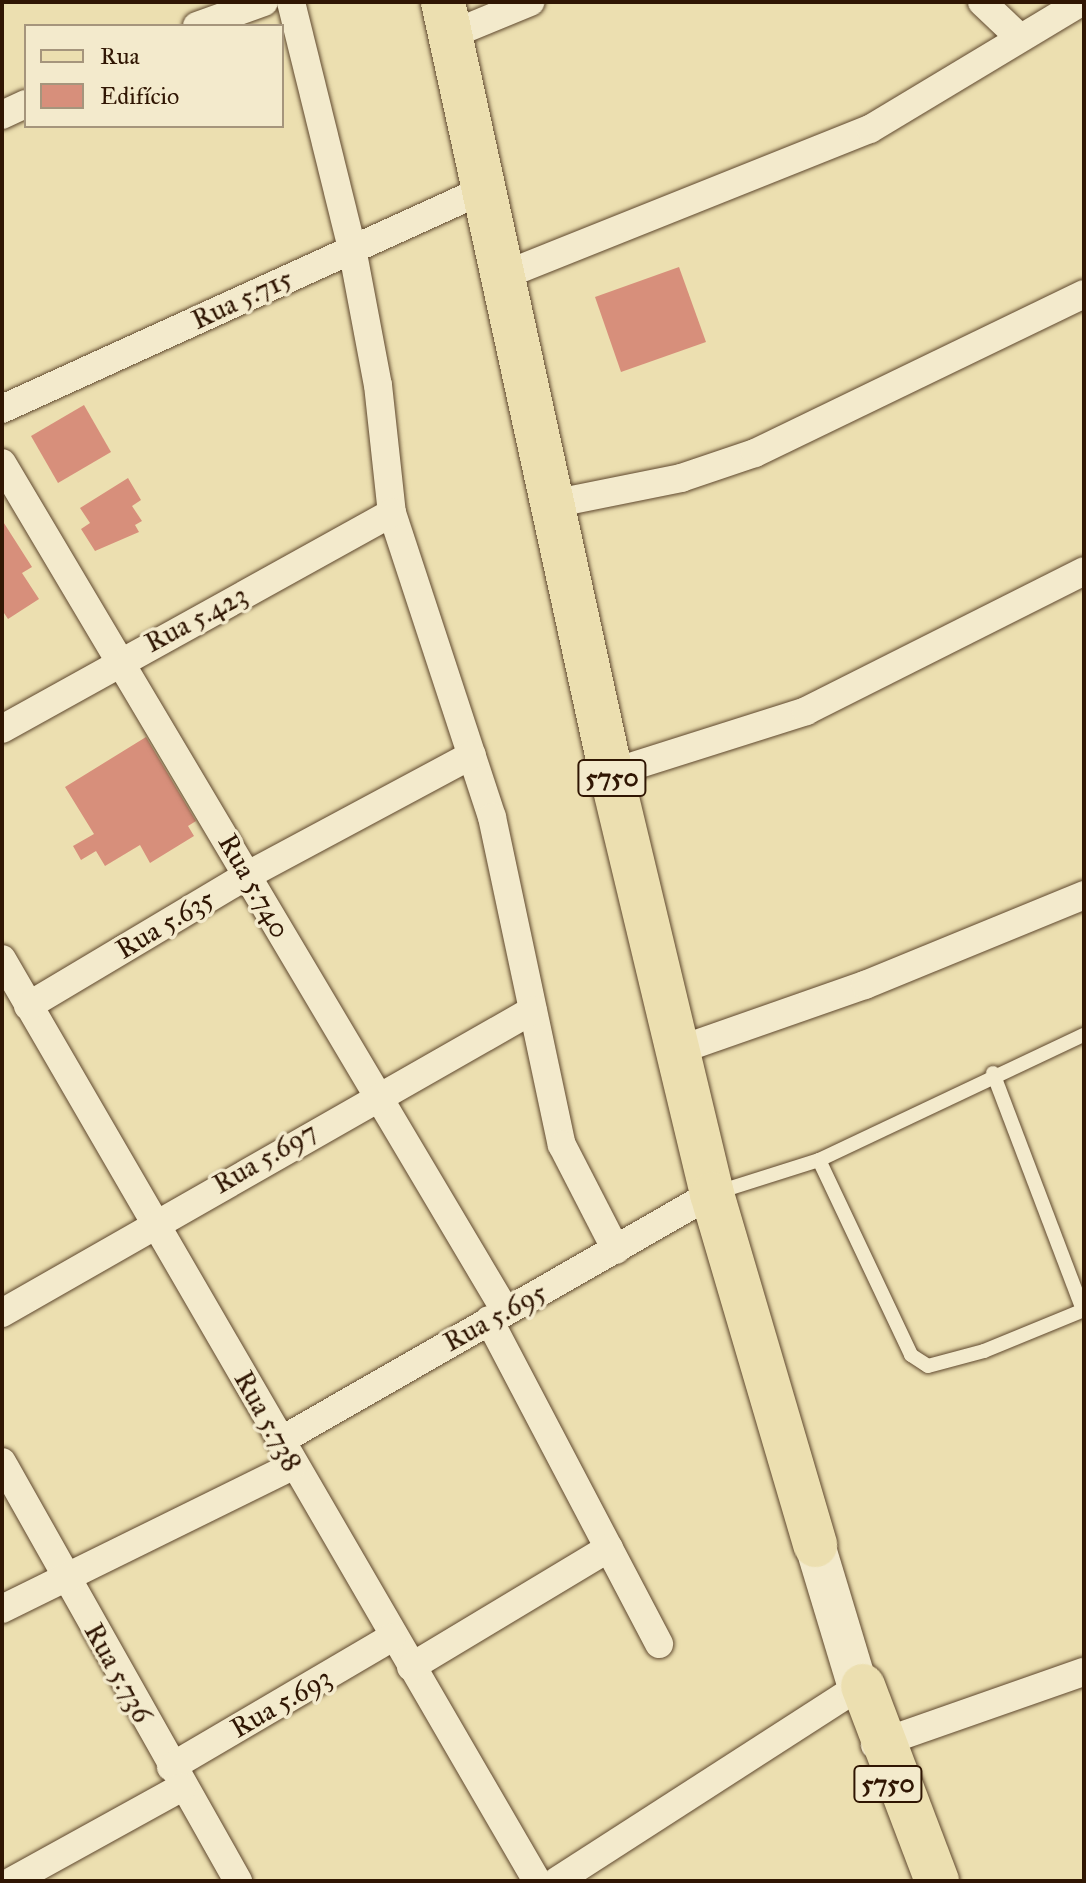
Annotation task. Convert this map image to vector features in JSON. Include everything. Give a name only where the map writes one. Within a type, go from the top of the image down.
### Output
[{"type":"main road","name":"5750","points":[[446,18],[611,773],[712,1194],[875,1745],[920,1881]]},
{"type":"main road","points":[[860,1686],[937,1881]]},
{"type":"street","points":[[203,24],[264,2]]},
{"type":"street","points":[[291,2],[352,248],[378,385],[392,513],[472,755],[562,1145],[616,1250]]},
{"type":"street","points":[[446,18],[530,2]]},
{"type":"street","points":[[982,2],[1018,36]]},
{"type":"street","points":[[502,276],[870,129],[1018,36],[1081,2]]},
{"type":"street","points":[[2,115],[24,105]]},
{"type":"street","name":"Rua 5.715","points":[[2,409],[483,190]]},
{"type":"street","points":[[552,504],[681,478],[755,453],[1084,294]]},
{"type":"street","name":"Rua 5.740","points":[[2,463],[376,1095],[497,1315],[609,1548],[659,1644]]},
{"type":"street","name":"Rua 5.423","points":[[2,729],[120,659],[392,513]]},
{"type":"street","points":[[611,773],[806,711],[1084,571]]},
{"type":"street","name":"Rua 5.635","points":[[12,985],[248,875],[472,755]]},
{"type":"street","points":[[679,1050],[865,985],[1084,895]]},
{"type":"street","name":"Rua 5.738","points":[[12,985],[158,1220],[391,1638],[537,1881]]},
{"type":"street","name":"Rua 5.697","points":[[2,1313],[376,1095],[533,1010]]},
{"type":"street","name":"Rua 5.695","points":[[2,1609],[66,1578],[286,1454],[497,1315],[712,1194]]},
{"type":"street","name":"Rua 5.736","points":[[2,1462],[176,1777],[238,1881]]},
{"type":"street","points":[[411,1667],[609,1548]]},
{"type":"street","name":"Rua 5.693","points":[[12,1881],[391,1638]]},
{"type":"street","points":[[875,1745],[1084,1672]]},
{"type":"street","points":[[557,1881],[860,1686]]},
{"type":"lane","points":[[712,1194],[819,1160],[993,1073],[1084,1035]]},
{"type":"lane","points":[[819,1160],[911,1355],[928,1366],[984,1351],[1084,1310],[993,1073]]},
{"type":"building","points":[[679,267],[706,342],[621,372],[595,297]]},
{"type":"building","points":[[84,405],[111,452],[58,483],[31,436]]},
{"type":"building","points":[[128,478],[141,500],[132,506],[142,521],[135,525],[139,532],[95,551],[81,529],[90,523],[80,508]]},
{"type":"building","points":[[2,520],[32,567],[22,573],[39,599],[8,619],[2,610]]},
{"type":"building","points":[[146,737],[196,821],[188,826],[194,836],[150,863],[140,845],[105,866],[96,851],[81,860],[73,846],[94,834],[65,787]]}]
